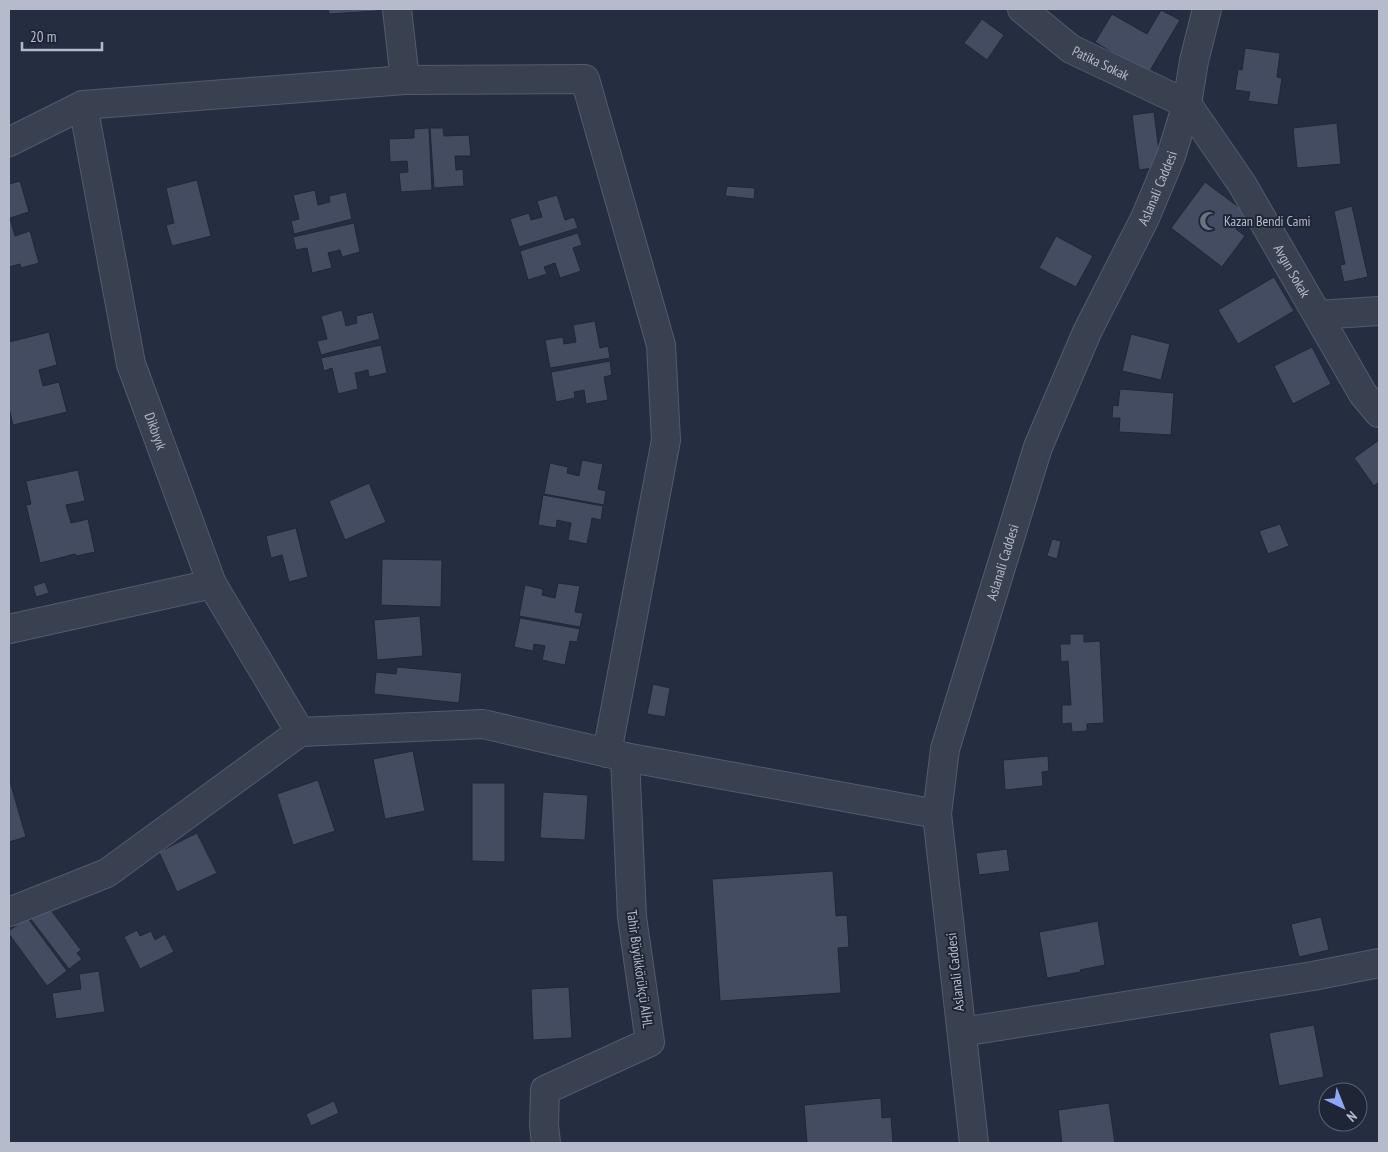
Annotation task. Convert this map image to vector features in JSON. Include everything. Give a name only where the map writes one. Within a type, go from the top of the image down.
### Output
[{"type":"street","points":[[397,9],[405,80]]},
{"type":"street","name":"Patika Sokak","points":[[1022,9],[1071,49],[1187,104]]},
{"type":"street","name":"Aslanali Caddesi","points":[[974,1143],[937,814],[945,749],[1038,447],[1087,332],[1145,218],[1171,156],[1187,104],[1194,61],[1207,9]]},
{"type":"street","points":[[10,139],[83,105],[405,80],[585,79],[661,346],[666,440],[616,755]]},
{"type":"street","name":"Avgın Sokak","points":[[1187,104],[1242,184],[1364,394],[1379,413]]},
{"type":"street","name":"Dikbıyık","points":[[83,105],[131,364],[212,584],[300,732]]},
{"type":"street","points":[[1318,315],[1379,310]]},
{"type":"street","points":[[9,629],[212,584]]},
{"type":"street","points":[[9,912],[107,873],[300,732],[483,724],[616,755],[937,814]]},
{"type":"street","name":"Tahir Büyükkörükçü AİHL","points":[[546,1143],[544,1125],[545,1090],[650,1042],[632,918],[616,755]]},
{"type":"street","points":[[962,1032],[1313,976],[1379,963]]},
{"type":"building","points":[[328,9],[377,9],[377,11],[329,14]]},
{"type":"building","points":[[1161,10],[1180,20],[1148,74],[1095,42],[1112,14],[1147,34]]},
{"type":"building","points":[[982,19],[1004,35],[987,60],[964,43]]},
{"type":"building","points":[[1245,48],[1280,53],[1277,77],[1282,78],[1278,105],[1248,101],[1250,92],[1235,90],[1238,69],[1242,70]]},
{"type":"building","points":[[1154,112],[1161,167],[1139,170],[1132,115]]},
{"type":"building","points":[[1337,123],[1341,164],[1297,168],[1293,128]]},
{"type":"building","points":[[429,128],[432,190],[401,192],[399,173],[408,172],[407,161],[390,162],[389,139],[414,138],[414,129]]},
{"type":"building","points":[[430,128],[443,128],[444,136],[469,135],[471,156],[455,156],[456,170],[463,169],[464,186],[434,188]]},
{"type":"building","points":[[197,180],[211,236],[172,246],[166,225],[174,223],[166,188]]},
{"type":"building","points":[[20,181],[29,212],[10,218],[15,236],[30,231],[39,263],[21,268],[20,264],[9,267],[9,184]]},
{"type":"building","name":"Kazan Bendi Cami","points":[[1205,182],[1248,214],[1236,229],[1245,236],[1222,267],[1171,228]]},
{"type":"building","points":[[727,186],[755,188],[754,199],[725,196]]},
{"type":"building","points":[[315,190],[318,205],[330,202],[329,196],[346,192],[352,219],[294,234],[291,221],[299,219],[293,195]]},
{"type":"building","points":[[557,195],[565,220],[574,217],[578,228],[519,247],[510,219],[529,213],[531,220],[542,217],[537,201]]},
{"type":"building","points":[[1352,206],[1368,277],[1344,282],[1340,265],[1345,264],[1334,211]]},
{"type":"building","points":[[354,223],[360,252],[342,257],[340,250],[328,253],[332,268],[312,273],[307,248],[296,250],[293,237]]},
{"type":"building","points":[[578,233],[582,245],[573,248],[581,271],[560,278],[555,263],[544,267],[547,274],[528,280],[520,251]]},
{"type":"building","points":[[1056,236],[1093,256],[1076,287],[1039,268]]},
{"type":"building","points":[[1274,277],[1294,311],[1238,344],[1218,310]]},
{"type":"building","points":[[342,310],[346,326],[357,323],[356,316],[373,312],[380,339],[321,355],[317,341],[327,339],[321,316]]},
{"type":"building","points":[[595,321],[600,348],[608,346],[610,358],[550,368],[545,340],[563,337],[564,344],[576,342],[573,325]]},
{"type":"building","points":[[49,332],[57,365],[39,370],[43,386],[59,382],[67,412],[13,425],[9,408],[9,342]]},
{"type":"building","points":[[1131,334],[1170,344],[1161,380],[1122,371]]},
{"type":"building","points":[[381,345],[387,373],[369,377],[368,370],[355,373],[358,389],[338,394],[332,368],[324,371],[321,358]]},
{"type":"building","points":[[1312,347],[1331,384],[1293,404],[1274,366]]},
{"type":"building","points":[[610,361],[612,375],[604,377],[608,400],[586,404],[584,390],[574,392],[575,398],[556,402],[551,372]]},
{"type":"building","points":[[1120,389],[1174,393],[1171,435],[1119,432],[1120,418],[1112,418],[1113,405],[1118,406]]},
{"type":"building","points":[[1379,440],[1379,482],[1374,486],[1354,458]]},
{"type":"building","points":[[582,460],[603,464],[598,489],[606,491],[604,505],[544,494],[550,463],[568,467],[567,473],[579,476]]},
{"type":"building","points":[[78,470],[85,501],[66,505],[71,523],[88,519],[95,552],[76,556],[75,554],[40,563],[26,505],[31,504],[26,481]]},
{"type":"building","points":[[369,483],[386,522],[345,540],[329,501]]},
{"type":"building","points":[[543,495],[603,506],[601,520],[592,518],[587,544],[568,540],[571,523],[557,520],[556,528],[538,525]]},
{"type":"building","points":[[1280,524],[1289,546],[1268,554],[1259,531]]},
{"type":"building","points":[[296,528],[308,577],[289,582],[282,555],[271,558],[266,536]]},
{"type":"building","points":[[1052,539],[1061,541],[1057,559],[1047,556]]},
{"type":"building","points":[[382,559],[442,560],[441,607],[381,605]]},
{"type":"building","points":[[45,582],[49,593],[36,597],[33,586]]},
{"type":"building","points":[[558,583],[580,586],[575,612],[583,613],[580,627],[519,616],[525,585],[543,589],[542,595],[555,598]]},
{"type":"building","points":[[420,616],[423,656],[377,660],[374,620]]},
{"type":"building","points":[[520,618],[580,629],[577,642],[570,641],[565,665],[542,660],[545,646],[534,644],[533,651],[514,647]]},
{"type":"building","points":[[1070,634],[1084,634],[1084,642],[1100,641],[1104,723],[1087,724],[1087,731],[1072,732],[1071,723],[1062,724],[1062,705],[1071,705],[1068,661],[1061,662],[1060,644],[1070,644]]},
{"type":"building","points":[[397,667],[462,673],[459,703],[374,694],[376,672],[396,674]]},
{"type":"building","points":[[653,684],[670,688],[665,717],[647,714]]},
{"type":"building","points":[[413,751],[425,811],[385,819],[373,759]]},
{"type":"building","points":[[1048,756],[1049,771],[1042,772],[1043,786],[1005,790],[1003,760]]},
{"type":"building","points":[[9,778],[26,837],[9,842]]},
{"type":"building","points":[[318,780],[335,831],[293,845],[277,794]]},
{"type":"building","points":[[472,783],[505,783],[505,862],[472,861]]},
{"type":"building","points":[[543,792],[588,795],[585,840],[540,838]]},
{"type":"building","points":[[197,833],[217,873],[177,892],[159,852]]},
{"type":"building","points":[[1007,849],[1010,871],[979,875],[976,853]]},
{"type":"building","points":[[833,871],[836,916],[847,915],[849,947],[838,948],[841,993],[720,1001],[712,879]]},
{"type":"building","points":[[47,905],[81,950],[77,953],[82,959],[69,969],[30,918]]},
{"type":"building","points":[[27,917],[67,971],[47,986],[9,934],[9,931]]},
{"type":"building","points":[[1321,917],[1329,950],[1299,957],[1291,924]]},
{"type":"building","points":[[1098,921],[1105,965],[1080,970],[1081,972],[1047,978],[1039,932]]},
{"type":"building","points":[[137,930],[140,936],[151,931],[155,940],[165,934],[174,952],[140,969],[124,937]]},
{"type":"building","points":[[99,971],[105,1012],[56,1019],[52,993],[81,989],[79,974]]},
{"type":"building","points":[[569,987],[572,1038],[533,1040],[531,989]]},
{"type":"building","points":[[1314,1025],[1324,1077],[1279,1086],[1269,1033]]},
{"type":"building","points":[[881,1098],[882,1118],[891,1117],[893,1143],[807,1143],[804,1105]]},
{"type":"building","points":[[334,1101],[339,1113],[311,1126],[306,1114]]},
{"type":"building","points":[[1109,1103],[1115,1143],[1062,1143],[1058,1110]]},
{"type":"place","name":"Kazan Bendi Cami","points":[[1209,221]]}]
